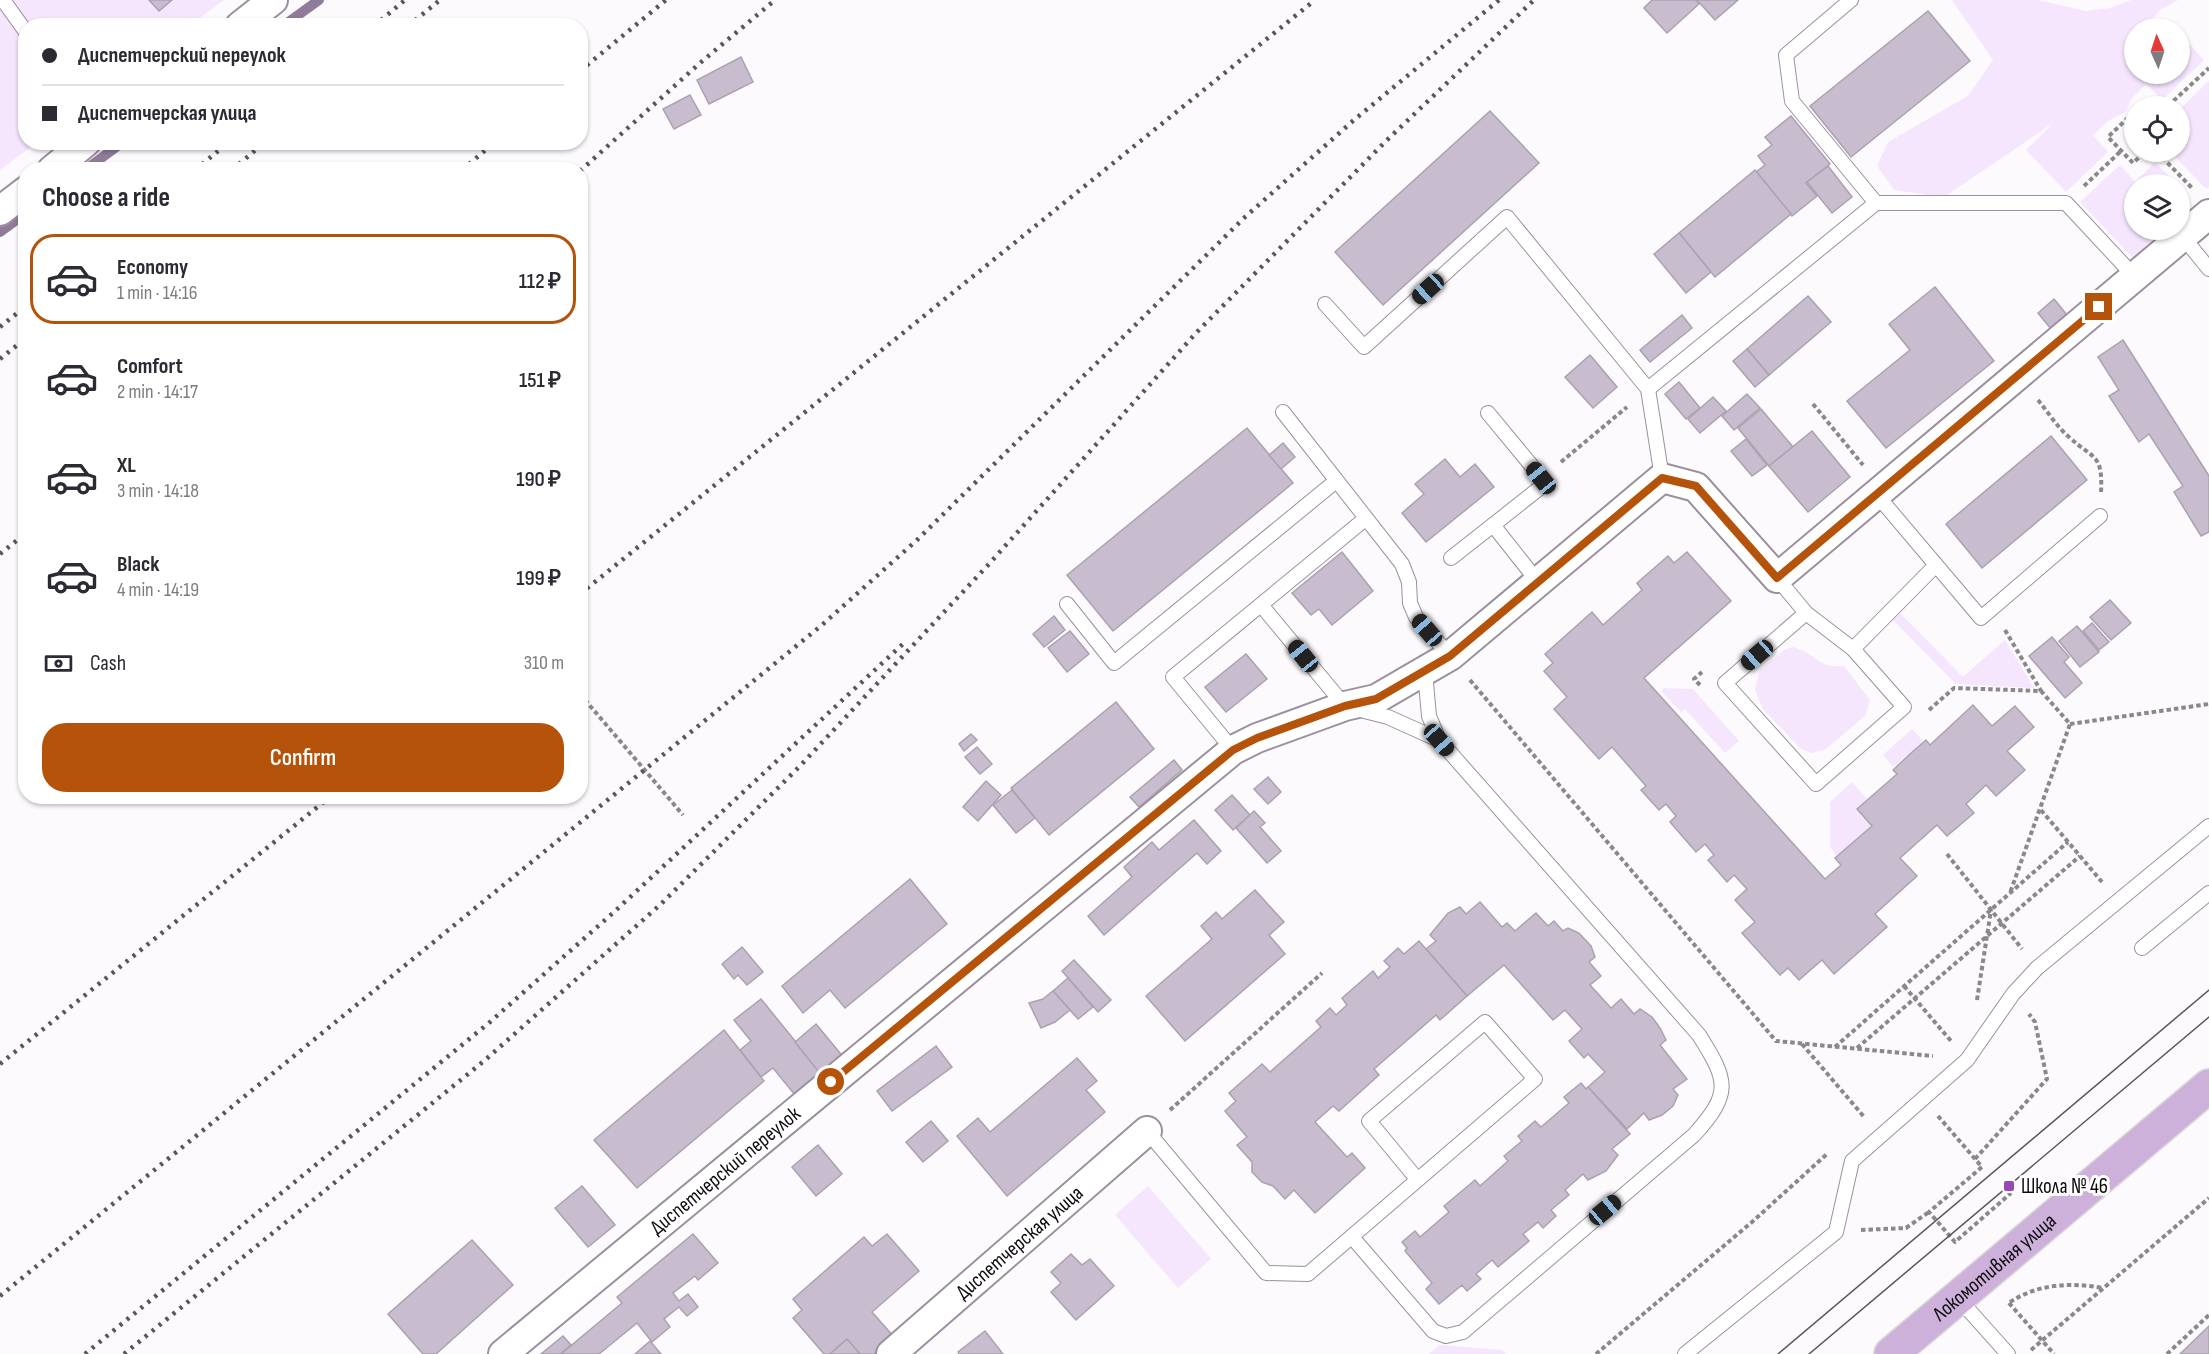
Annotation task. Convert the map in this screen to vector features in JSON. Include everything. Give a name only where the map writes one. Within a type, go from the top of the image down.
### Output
[{"type":"main road","name":"Локомотивная улица","points":[[1891,1354],[2209,1086]]},
{"type":"street","points":[[250,18],[273,0]]},
{"type":"street","points":[[62,162],[76,150]]},
{"type":"street","points":[[0,211],[18,197]]},
{"type":"street","points":[[2190,231],[2209,214]]},
{"type":"street","points":[[1662,478],[1696,486],[1777,578],[2179,240]]},
{"type":"street","name":"Диспетчерский переулок","points":[[502,1354],[1233,750],[1257,738],[1345,706],[1376,699],[1425,672],[1450,656],[1662,478]]},
{"type":"street","name":"Диспетчерская улица","points":[[891,1354],[1147,1131]]},
{"type":"lane","points":[[3,0],[18,21]]},
{"type":"lane","points":[[1851,0],[1786,54],[1792,101],[1876,203]]},
{"type":"lane","points":[[1648,389],[1876,203],[2066,203],[2135,277]]},
{"type":"lane","points":[[1325,304],[1364,346],[1507,217],[1648,389],[1662,478]]},
{"type":"lane","points":[[2185,240],[2209,269]]},
{"type":"lane","points":[[1283,412],[1402,564],[1409,582],[1410,603],[1416,617],[1450,656]]},
{"type":"lane","points":[[1451,558],[1546,483],[1488,412]]},
{"type":"lane","points":[[1067,604],[1114,663],[1336,481]]},
{"type":"lane","points":[[1879,492],[1981,618],[2100,516]]},
{"type":"lane","points":[[1233,750],[1173,677],[1365,519]]},
{"type":"lane","points":[[1493,525],[1538,582]]},
{"type":"lane","points":[[1853,649],[1936,565]]},
{"type":"lane","points":[[1777,578],[1806,613],[1853,649],[1904,707],[1816,784],[1725,683],[1806,613]]},
{"type":"lane","points":[[1261,605],[1345,706],[1388,717],[1439,740]]},
{"type":"lane","points":[[1352,1237],[1433,1331],[1446,1336],[1463,1332],[1694,1135],[1716,1111],[1722,1085],[1715,1060],[1699,1035],[1439,740],[1429,716],[1425,672]]},
{"type":"lane","points":[[1685,1354],[1836,1232],[1852,1161],[1967,1060],[2013,994],[2037,968],[2209,826]]},
{"type":"lane","points":[[2142,948],[2209,893]]},
{"type":"lane","points":[[1147,1131],[1266,1274],[1308,1274],[1534,1079],[1485,1022],[1369,1121],[1417,1179]]},
{"type":"lane","points":[[1958,1298],[2008,1354]]},
{"type":"path","points":[[2179,96],[2209,68]]},
{"type":"path","points":[[2124,122],[2108,137],[2124,152]]},
{"type":"path","points":[[2066,203],[2122,150]]},
{"type":"path","points":[[2167,162],[2194,190]]},
{"type":"path","points":[[1541,478],[1648,389]]},
{"type":"path","points":[[2035,396],[2069,437],[2090,452],[2100,464],[2102,471],[2100,516]]},
{"type":"path","points":[[1813,404],[1879,492]]},
{"type":"path","points":[[1989,611],[2010,636],[2041,691],[2070,724]]},
{"type":"path","points":[[1450,656],[1776,1041],[1967,1060]]},
{"type":"path","points":[[1702,688],[1694,679],[1703,671]]},
{"type":"path","points":[[1928,711],[1954,688],[2041,691]]},
{"type":"path","points":[[588,703],[682,815]]},
{"type":"path","points":[[2070,724],[2209,704]]},
{"type":"path","points":[[2010,893],[2070,724]]},
{"type":"path","points":[[2040,810],[2119,902]]},
{"type":"path","points":[[1835,1047],[2068,842]]},
{"type":"path","points":[[1947,854],[2037,968]]},
{"type":"path","points":[[1857,1049],[2080,856]]},
{"type":"path","points":[[1976,1004],[1991,910]]},
{"type":"path","points":[[1147,1131],[1322,974]]},
{"type":"path","points":[[1904,986],[1967,1060]]},
{"type":"path","points":[[1975,1158],[2047,1079],[2035,1022],[2013,994]]},
{"type":"path","points":[[1801,1043],[1866,1119],[1858,1127]]},
{"type":"path","points":[[1836,1232],[1906,1228],[1929,1212],[1982,1167],[1923,1098]]},
{"type":"path","points":[[1596,1354],[1752,1222],[1831,1151]]},
{"type":"path","points":[[1929,1212],[1955,1242],[2011,1193]]},
{"type":"path","points":[[2026,1354],[2209,1198]]},
{"type":"path","points":[[2054,1354],[2008,1301],[2024,1293],[2049,1286],[2083,1284],[2103,1288]]},
{"type":"path","points":[[2167,1354],[2209,1315]]},
{"type":"shaded area","points":[[0,0],[224,0],[200,18],[18,18],[18,150],[27,150],[0,170]]},
{"type":"shaded area","points":[[1952,0],[2037,0],[2086,11],[2110,8],[2131,0],[2178,0],[2160,10],[2153,18],[2124,18],[2124,84],[2146,84],[2134,96],[2124,96],[2124,113],[2108,121],[2093,135],[2108,152],[2066,192],[2026,150],[2053,123],[1944,197],[1894,190],[1877,166],[1888,142],[1968,96],[1993,60]]},
{"type":"shaded area","points":[[2190,45],[2204,60],[2190,73]]},
{"type":"shaded area","points":[[2209,81],[2209,187],[2206,189],[2180,162],[2190,162],[2190,99]]},
{"type":"shaded area","points":[[2146,84],[2179,84],[2166,96],[2158,96]]},
{"type":"shaded area","points":[[2155,162],[2166,174],[2143,174]]},
{"type":"shaded area","points":[[2120,165],[2128,174],[2124,174],[2124,240],[2152,240],[2133,258],[2080,202]]},
{"type":"shaded area","points":[[1900,613],[1963,677],[2005,640],[2034,688],[1956,684],[1893,620]]},
{"type":"shaded area","points":[[1793,647],[1806,652],[1822,663],[1844,666],[1870,700],[1865,716],[1826,749],[1811,753],[1801,749],[1763,709],[1755,690],[1759,671],[1784,650]]},
{"type":"shaded area","points":[[1664,688],[1693,689],[1739,741],[1725,753],[1685,709],[1681,712],[1661,691]]},
{"type":"shaded area","points":[[1912,729],[1923,741],[1893,767],[1883,755]]},
{"type":"shaded area","points":[[1852,782],[1867,799],[1856,810],[1871,826],[1837,856],[1830,847],[1830,802]]},
{"type":"shaded area","points":[[1148,1186],[1211,1259],[1178,1288],[1115,1215]]},
{"type":"shaded area","points":[[1440,1345],[1502,1350],[1506,1354],[1429,1354]]},
{"type":"building","points":[[149,0],[172,0],[159,11]]},
{"type":"building","points":[[1652,0],[1696,0],[1699,4],[1667,33],[1644,8]]},
{"type":"building","points":[[1697,0],[1738,0],[1715,20]]},
{"type":"building","points":[[1928,11],[1970,61],[1851,157],[1810,106]]},
{"type":"building","points":[[741,57],[753,82],[709,104],[697,80]]},
{"type":"building","points":[[690,95],[701,115],[674,129],[663,109]]},
{"type":"building","points":[[1490,111],[1539,163],[1383,305],[1335,252]]},
{"type":"building","points":[[1791,116],[1830,164],[1806,183],[1817,196],[1792,216],[1756,172],[1765,165],[1758,156],[1772,145],[1765,137]]},
{"type":"building","points":[[1828,166],[1852,197],[1832,213],[1807,182]]},
{"type":"building","points":[[1755,170],[1791,214],[1715,277],[1679,233]]},
{"type":"building","points":[[1679,233],[1711,272],[1686,293],[1654,254]]},
{"type":"building","points":[[1935,287],[1994,361],[1886,448],[1847,401],[1910,350],[1889,324]]},
{"type":"building","points":[[1808,296],[1831,322],[1769,375],[1747,349]]},
{"type":"building","points":[[2054,299],[2067,315],[2051,329],[2038,313]]},
{"type":"building","points":[[1682,315],[1692,328],[1650,362],[1640,350]]},
{"type":"building","points":[[2123,340],[2209,476],[2209,532],[2201,536],[2174,492],[2183,486],[2149,434],[2139,442],[2109,396],[2119,390],[2098,357]]},
{"type":"building","points":[[1747,349],[1769,375],[1755,387],[1733,361]]},
{"type":"building","points":[[1590,355],[1617,387],[1593,408],[1565,377]]},
{"type":"building","points":[[1679,382],[1700,408],[1686,419],[1665,394]]},
{"type":"building","points":[[1747,394],[1760,408],[1734,430],[1722,416]]},
{"type":"building","points":[[1713,397],[1726,411],[1700,433],[1688,419]]},
{"type":"building","points":[[1761,409],[1793,447],[1769,466],[1738,428]]},
{"type":"building","points":[[1247,428],[1293,483],[1113,631],[1067,575]]},
{"type":"building","points":[[1812,431],[1850,477],[1808,512],[1769,466]]},
{"type":"building","points":[[2051,436],[2087,480],[1982,568],[1946,524]]},
{"type":"building","points":[[1746,439],[1767,465],[1752,476],[1731,451]]},
{"type":"building","points":[[1283,443],[1295,457],[1281,469],[1269,455]]},
{"type":"building","points":[[1445,459],[1460,477],[1475,464],[1494,487],[1426,542],[1402,513],[1424,494],[1415,484]]},
{"type":"building","points":[[1342,552],[1373,591],[1332,625],[1319,609],[1311,615],[1292,593]]},
{"type":"building","points":[[1687,552],[1731,601],[1644,678],[1825,879],[1841,865],[1835,858],[1872,826],[1857,809],[1897,774],[1893,770],[1911,753],[1926,740],[1930,745],[1973,705],[1992,726],[2015,706],[2034,727],[2007,751],[2025,770],[1996,796],[1986,785],[1966,804],[1974,813],[1947,836],[1937,825],[1900,858],[1917,876],[1875,914],[1887,927],[1834,974],[1822,960],[1799,980],[1788,968],[1780,975],[1742,933],[1755,922],[1735,900],[1747,889],[1734,875],[1727,882],[1708,860],[1714,855],[1705,844],[1696,852],[1670,822],[1676,816],[1666,804],[1659,810],[1641,790],[1646,786],[1612,747],[1599,759],[1554,709],[1567,697],[1544,671],[1553,663],[1545,654],[1592,612],[1603,625],[1642,590],[1637,583],[1668,556],[1674,563]]},
{"type":"building","points":[[2110,600],[2131,623],[2111,640],[2090,617]]},
{"type":"building","points":[[1054,616],[1065,630],[1044,647],[1033,634]]},
{"type":"building","points":[[2092,623],[2109,642],[2099,650],[2083,631]]},
{"type":"building","points":[[2077,626],[2099,652],[2080,667],[2059,641]]},
{"type":"building","points":[[1070,631],[1089,654],[1067,672],[1048,648]]},
{"type":"building","points":[[2052,637],[2069,657],[2064,662],[2082,683],[2065,698],[2029,656]]},
{"type":"building","points":[[1246,654],[1267,679],[1226,712],[1205,687]]},
{"type":"building","points":[[1116,702],[1154,749],[1049,835],[1011,788]]},
{"type":"building","points":[[971,734],[977,740],[964,751],[959,744]]},
{"type":"building","points":[[977,747],[992,764],[980,774],[965,757]]},
{"type":"building","points":[[1174,760],[1182,770],[1139,807],[1130,797]]},
{"type":"building","points":[[1268,777],[1281,792],[1268,804],[1254,789]]},
{"type":"building","points":[[986,781],[1001,795],[978,821],[963,807]]},
{"type":"building","points":[[1012,790],[1035,818],[1016,833],[993,805]]},
{"type":"building","points":[[1232,795],[1250,815],[1233,830],[1215,810]]},
{"type":"building","points":[[1254,811],[1265,823],[1260,827],[1281,851],[1267,863],[1236,828]]},
{"type":"building","points":[[1194,820],[1221,851],[1207,864],[1197,853],[1104,935],[1088,916],[1132,877],[1124,867],[1152,842],[1159,850]]},
{"type":"building","points":[[910,879],[947,924],[845,1008],[830,990],[803,1013],[782,986]]},
{"type":"building","points":[[1255,890],[1284,922],[1269,935],[1285,954],[1185,1041],[1146,996],[1212,939],[1201,926],[1216,912],[1222,919]]},
{"type":"building","points":[[1480,902],[1502,927],[1507,923],[1515,931],[1536,913],[1548,926],[1554,921],[1563,931],[1568,928],[1579,933],[1591,946],[1595,957],[1589,962],[1601,976],[1590,985],[1611,1008],[1621,999],[1634,1014],[1640,1009],[1652,1017],[1660,1028],[1666,1040],[1660,1045],[1687,1079],[1673,1089],[1678,1095],[1673,1106],[1662,1115],[1649,1120],[1644,1113],[1627,1129],[1588,1087],[1605,1072],[1588,1054],[1584,1058],[1569,1041],[1582,1029],[1565,1010],[1553,1020],[1504,965],[1467,996],[1426,949],[1436,941],[1430,935],[1448,913],[1460,907],[1466,914]]},
{"type":"building","points":[[1419,941],[1467,996],[1440,1020],[1436,1015],[1374,1069],[1379,1075],[1339,1111],[1333,1106],[1315,1122],[1347,1157],[1352,1153],[1365,1168],[1315,1213],[1294,1190],[1285,1199],[1273,1186],[1262,1182],[1252,1172],[1252,1162],[1237,1145],[1247,1137],[1225,1111],[1236,1101],[1229,1093],[1262,1064],[1270,1072],[1321,1027],[1316,1021],[1330,1008],[1336,1015],[1347,1005],[1342,998],[1373,971],[1378,978],[1390,967],[1384,961],[1398,948],[1404,954]]},
{"type":"building","points":[[742,947],[763,972],[747,985],[738,975],[734,979],[722,964]]},
{"type":"building","points":[[1074,960],[1111,1000],[1098,1012],[1062,971]]},
{"type":"building","points":[[1068,978],[1093,1007],[1078,1019],[1053,991]]},
{"type":"building","points":[[1053,991],[1070,1010],[1055,1022],[1041,1028],[1029,1003],[1043,999]]},
{"type":"building","points":[[761,999],[821,1073],[795,1095],[773,1068],[761,1077],[740,1050],[751,1041],[734,1020]]},
{"type":"building","points":[[816,1024],[844,1058],[822,1076],[795,1042]]},
{"type":"building","points":[[724,1030],[764,1081],[637,1188],[594,1140]]},
{"type":"building","points":[[936,1046],[952,1067],[892,1111],[877,1091]]},
{"type":"building","points":[[1077,1058],[1097,1081],[1086,1090],[1105,1112],[1007,1196],[957,1136],[978,1118],[990,1132]]},
{"type":"building","points":[[1581,1083],[1586,1089],[1588,1087],[1630,1134],[1612,1149],[1618,1155],[1606,1171],[1588,1180],[1583,1174],[1565,1190],[1569,1195],[1551,1210],[1556,1216],[1543,1228],[1538,1222],[1523,1234],[1529,1241],[1498,1267],[1492,1260],[1476,1274],[1481,1279],[1467,1291],[1462,1285],[1439,1304],[1426,1289],[1432,1283],[1405,1251],[1407,1248],[1402,1242],[1415,1231],[1420,1237],[1449,1212],[1444,1206],[1475,1180],[1480,1186],[1508,1161],[1504,1156],[1522,1141],[1518,1136],[1535,1121],[1541,1127],[1569,1103],[1564,1097]]},
{"type":"building","points":[[931,1121],[948,1141],[923,1162],[906,1142]]},
{"type":"building","points":[[818,1145],[842,1174],[816,1196],[792,1167]]},
{"type":"building","points":[[582,1186],[615,1225],[588,1247],[555,1208]]},
{"type":"building","points":[[693,1234],[718,1263],[698,1280],[695,1276],[673,1293],[679,1301],[688,1294],[698,1307],[687,1316],[679,1307],[664,1319],[670,1327],[652,1342],[637,1323],[599,1354],[561,1354],[622,1303],[617,1297]]},
{"type":"building","points":[[887,1234],[919,1271],[872,1312],[894,1337],[874,1354],[860,1354],[847,1339],[830,1354],[824,1354],[793,1318],[802,1310],[793,1299],[864,1237],[872,1246]]},
{"type":"building","points":[[472,1240],[513,1285],[436,1354],[423,1354],[388,1314]]},
{"type":"building","points":[[1071,1254],[1082,1265],[1090,1259],[1114,1286],[1076,1320],[1051,1292],[1061,1283],[1051,1272]]},
{"type":"building","points":[[2209,1326],[2209,1354],[2180,1354]]},
{"type":"building","points":[[985,1331],[1003,1354],[959,1354],[958,1352]]},
{"type":"building","points":[[563,1336],[571,1345],[560,1354],[541,1354]]},
{"type":"building","points":[[847,1339],[860,1354],[830,1354]]},
{"type":"building","points":[[650,1341],[661,1354],[635,1354]]},
{"type":"waterway","points":[[294,18],[319,0]]},
{"type":"waterway","points":[[96,162],[112,150]]},
{"type":"waterway","points":[[0,232],[18,219]]},
{"type":"tram line","points":[[1778,1354],[2209,990]]},
{"type":"tram line","points":[[1809,1354],[2209,1017]]},
{"type":"railway","points":[[384,18],[405,0]]},
{"type":"railway","points":[[418,18],[440,0]]},
{"type":"railway","points":[[588,64],[666,0]]},
{"type":"railway","points":[[588,164],[700,63],[775,0]]},
{"type":"railway","points":[[588,588],[1315,0]]},
{"type":"railway","points":[[0,1296],[822,625],[916,541],[1245,217],[1354,120],[1499,0]]},
{"type":"railway","points":[[124,1354],[484,1061],[661,904],[800,766],[989,564],[1196,333],[1386,141],[1534,0]]},
{"type":"railway","points":[[205,162],[219,150]]},
{"type":"railway","points":[[241,162],[256,150]]},
{"type":"railway","points":[[471,162],[486,150]]},
{"type":"railway","points":[[0,327],[18,312]]},
{"type":"railway","points":[[0,359],[18,344]]},
{"type":"railway","points":[[0,554],[18,539]]},
{"type":"railway","points":[[85,1354],[490,1022],[614,912],[905,642]]},
{"type":"railway","points":[[0,1064],[321,804]]},
{"type":"place","name":"Школа № 46","points":[[2009,1186]]},
{"type":"route","points":[[831,1082],[1233,750],[1257,738],[1345,706],[1376,699],[1402,686],[1450,656],[1662,478],[1696,486],[1777,578],[2099,307]]}]
